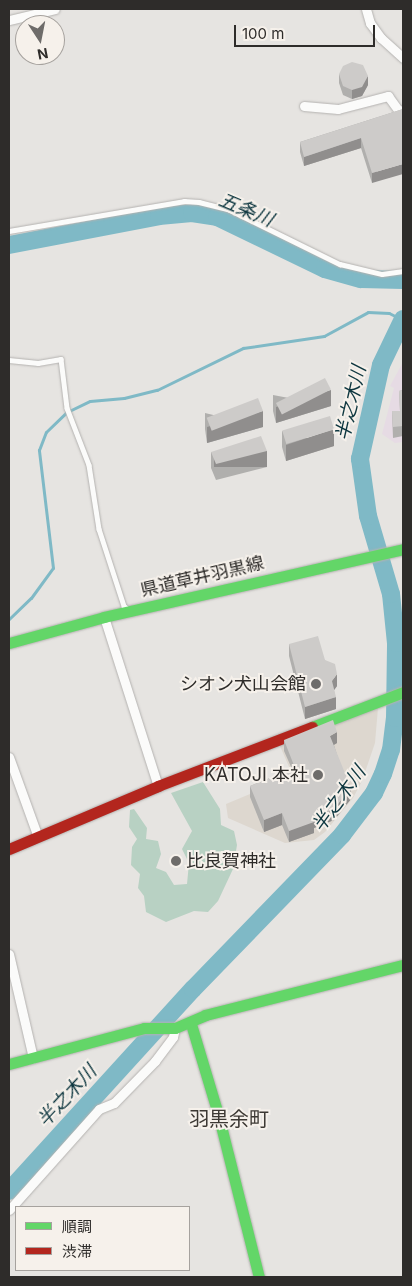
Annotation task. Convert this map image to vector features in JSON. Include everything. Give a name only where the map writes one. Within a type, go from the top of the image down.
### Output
[{"type":"street","points":[[9,20],[55,9]]},
{"type":"street","points":[[366,9],[370,23],[381,38],[403,58]]},
{"type":"street","points":[[304,106],[338,109],[388,96],[399,111],[403,110]]},
{"type":"street","name":"県道草井羽黒線","points":[[9,643],[104,617],[133,613],[403,549]]},
{"type":"street","points":[[104,617],[158,786]]},
{"type":"street","points":[[9,849],[158,786],[387,696],[403,692]]},
{"type":"street","points":[[9,757],[38,837]]},
{"type":"street","points":[[9,954],[33,1058]]},
{"type":"street","points":[[9,1064],[137,1032],[144,1028],[175,1028],[191,1024],[205,1015],[403,965]]},
{"type":"street","points":[[191,1024],[218,1114],[259,1277]]},
{"type":"street","points":[[9,1210],[99,1109],[114,1103],[155,1061],[170,1042],[175,1028]]},
{"type":"lane","points":[[9,231],[184,201],[199,202],[228,210],[340,264],[382,274],[403,271]]},
{"type":"lane","points":[[9,360],[38,363],[60,359],[67,408],[88,465],[99,529],[124,606],[133,613]]},
{"type":"shaded area","points":[[403,362],[403,442],[395,443],[382,434],[394,388],[390,386]]},
{"type":"shaded area","points":[[378,708],[375,743],[362,781],[353,798],[325,832],[314,840],[285,843],[228,818],[226,804],[293,776],[280,746]]},
{"type":"green space","points":[[203,782],[220,809],[221,825],[234,831],[237,845],[233,869],[218,901],[208,912],[194,911],[166,922],[146,912],[144,896],[138,888],[140,874],[131,865],[132,847],[137,839],[129,827],[130,810],[134,809],[147,828],[146,839],[158,841],[161,854],[156,868],[166,872],[174,885],[187,884],[189,863],[182,849],[192,831],[171,793]]},
{"type":"building","points":[[352,62],[363,65],[368,76],[362,87],[352,90],[343,86],[339,74],[343,66]]},
{"type":"building","points":[[403,109],[403,164],[372,173],[361,138],[304,157],[300,142]]},
{"type":"building","points":[[325,378],[331,390],[282,415],[276,403]]},
{"type":"building","points":[[403,390],[403,426],[393,427],[392,411],[400,411],[399,391]]},
{"type":"building","points":[[258,398],[263,411],[212,431],[207,418]]},
{"type":"building","points":[[330,416],[334,429],[286,444],[282,431]]},
{"type":"building","points":[[261,436],[267,451],[216,464],[211,452]]},
{"type":"building","name":"シオン犬山会館","points":[[318,636],[325,660],[335,664],[337,674],[332,681],[336,697],[305,707],[289,644]]},
{"type":"building","points":[[333,720],[337,732],[330,736],[351,788],[334,809],[312,817],[314,822],[289,831],[282,813],[264,820],[250,786],[295,768],[284,740]]},
{"type":"waterway","name":"五条川","points":[[9,245],[159,216],[192,213],[217,217],[325,269],[361,279],[403,280]]},
{"type":"waterway","points":[[9,619],[31,598],[53,568],[39,450],[46,432],[67,412],[90,401],[124,398],[157,390],[243,348],[324,336],[368,312],[389,313],[403,320]]},
{"type":"waterway","name":"半之木川","points":[[9,1191],[193,989],[342,835],[374,793],[383,774],[391,750],[395,718],[396,643],[391,594],[368,516],[360,459],[381,365],[403,319]]},
{"type":"traffic: fast","points":[[9,643],[104,617],[403,549]]},
{"type":"traffic: fast","points":[[312,727],[403,692]]},
{"type":"traffic: fast","points":[[9,1064],[144,1028],[175,1028],[205,1015],[403,965]]},
{"type":"traffic: fast","points":[[191,1024],[218,1114],[259,1277]]},
{"type":"traffic: jam","points":[[9,849],[158,786],[312,727]]},
{"type":"place","name":"シオン犬山会館","points":[[316,684]]},
{"type":"place","name":"KATOJI 本社","points":[[318,775]]},
{"type":"place","name":"比良賀神社","points":[[176,861]]},
{"type":"district","name":"羽黒余町","points":[[229,1119]]}]
